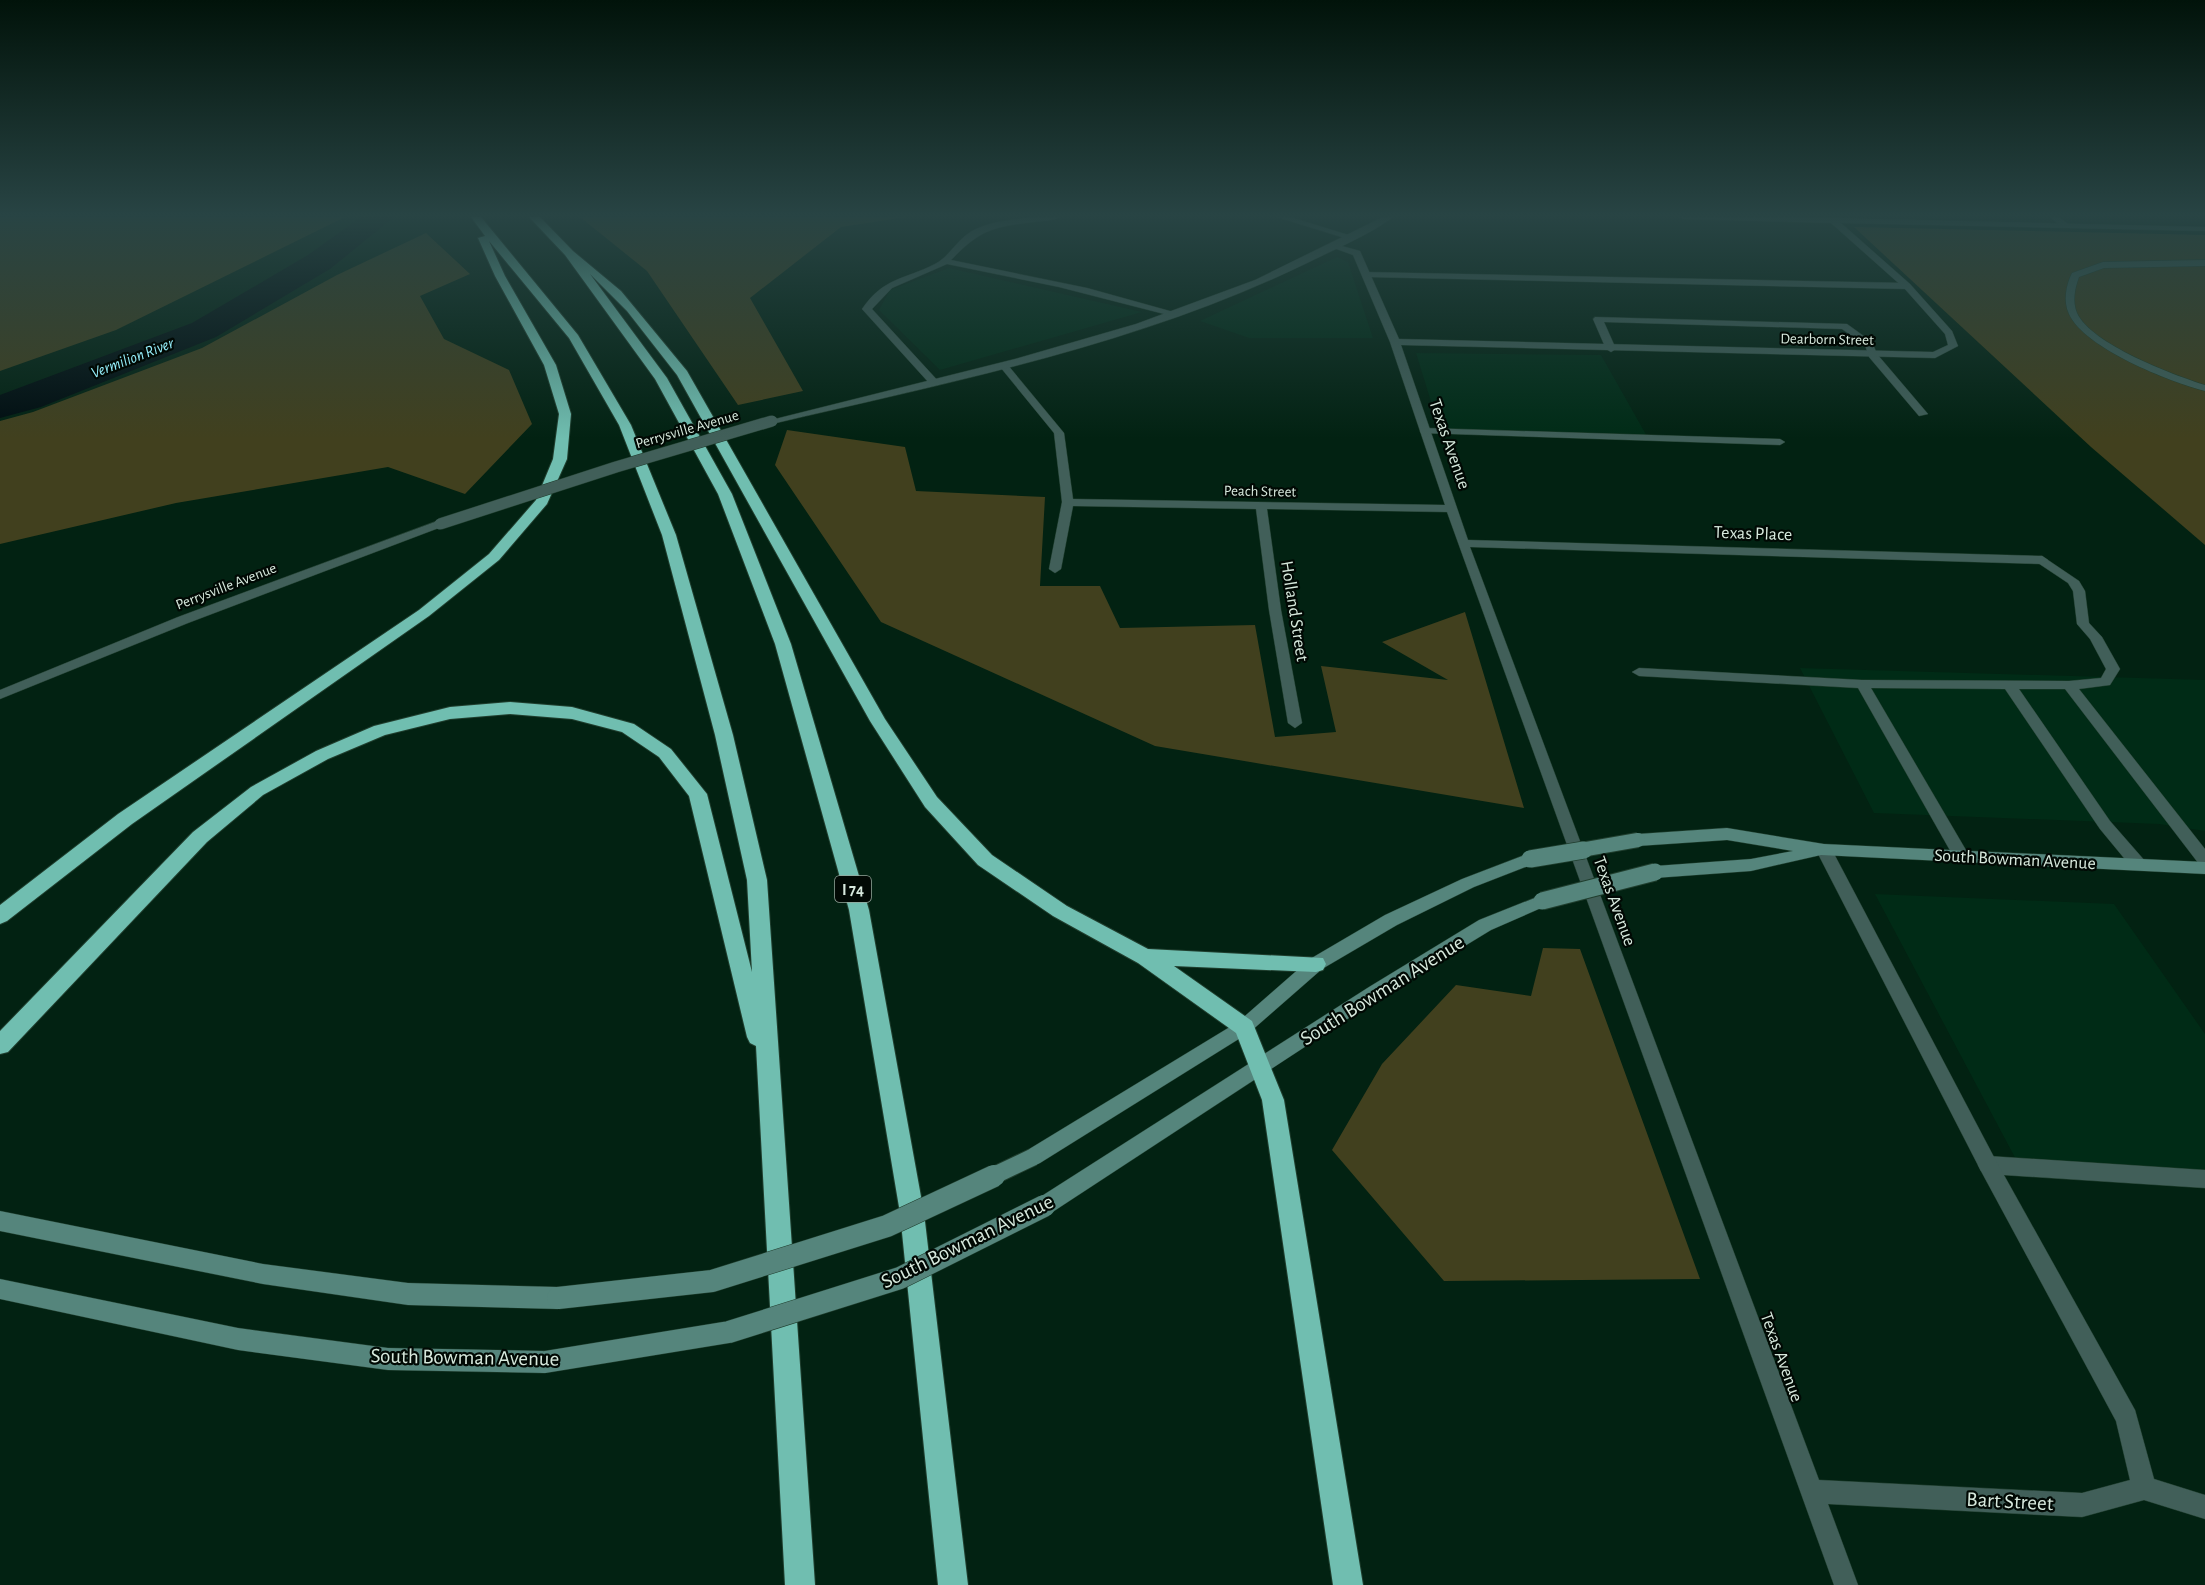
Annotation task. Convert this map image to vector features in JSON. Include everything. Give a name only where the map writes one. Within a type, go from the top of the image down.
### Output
[{"type":"highway","points":[[0,916],[125,819],[424,613],[494,556],[542,501],[560,459],[565,414],[550,365],[517,291]]},
{"type":"highway","points":[[527,291],[574,337],[625,425],[669,534],[724,735],[757,880],[800,1585]]},
{"type":"highway","name":"I 74","points":[[597,291],[661,378],[725,494],[783,644],[859,910],[912,1213],[953,1585]]},
{"type":"highway","points":[[614,291],[653,333],[683,375],[878,721],[931,802],[985,860],[1059,911],[1145,957],[1244,1027],[1273,1100],[1348,1585]]},
{"type":"highway","points":[[0,1045],[200,837],[257,791],[322,755],[380,730],[450,713],[510,708],[572,713],[628,728],[665,753],[698,794],[769,1083]]},
{"type":"highway","points":[[1145,957],[1316,964]]},
{"type":"main road","name":"South Bowman Avenue","points":[[0,1221],[263,1274],[408,1294],[558,1298],[712,1281],[887,1226],[1033,1157],[1244,1027],[1316,964],[1391,920],[1468,883],[1530,859],[1638,840],[1727,834],[1824,850],[2205,868]]},
{"type":"main road","name":"South Bowman Avenue","points":[[0,1289],[250,1341],[388,1359],[545,1362],[740,1329],[900,1278],[1044,1206],[1375,992],[1485,926],[1542,901],[1655,872],[1751,865],[1824,850]]},
{"type":"street","points":[[879,291],[867,309],[933,382]]},
{"type":"street","points":[[1094,291],[1172,313]]},
{"type":"street","name":"Perrysville Avenue","points":[[0,695],[183,620],[440,524],[616,466],[772,421],[1004,366],[1234,291]]},
{"type":"street","name":"Texas Avenue","points":[[1374,291],[1395,342],[1462,543],[1846,1585]]},
{"type":"street","name":"Dearborn Street","points":[[1395,342],[1935,356],[1953,346],[1949,333],[1911,291]]},
{"type":"street","points":[[2071,291],[2069,297],[2075,318],[2090,334],[2153,369],[2205,388]]},
{"type":"street","points":[[1611,349],[1598,319],[1844,326],[1869,345],[1872,355],[1923,414]]},
{"type":"street","points":[[1004,366],[1059,432],[1068,502],[1055,569]]},
{"type":"street","points":[[1425,431],[1780,442]]},
{"type":"street","name":"Peach Street","points":[[1068,502],[1452,509]]},
{"type":"street","name":"Holland Street","points":[[1261,506],[1275,610],[1295,723]]},
{"type":"street","name":"Texas Place","points":[[1462,543],[2042,560],[2073,581],[2079,591],[2083,624],[2095,637],[2113,669],[2105,682],[2069,685]]},
{"type":"street","points":[[1639,672],[1862,684],[2069,685],[2205,860]]},
{"type":"street","points":[[1862,684],[1962,857]]},
{"type":"street","points":[[2009,685],[2105,825],[2139,866]]},
{"type":"street","points":[[1824,850],[1988,1165],[2127,1418],[2144,1488],[2205,1507]]},
{"type":"street","points":[[1988,1165],[2205,1179]]},
{"type":"street","name":"Bart Street","points":[[1810,1491],[2082,1504],[2144,1488]]},
{"type":"shaded area","points":[[0,291],[195,291],[116,330],[0,371]]},
{"type":"shaded area","points":[[307,291],[431,291],[420,296],[444,339],[509,370],[532,424],[465,494],[388,467],[176,503],[0,544],[0,421],[33,412],[202,348]]},
{"type":"shaded area","points":[[661,291],[759,291],[750,298],[803,391],[738,405]]},
{"type":"shaded area","points":[[889,291],[1050,291],[1142,312],[940,370],[879,310]]},
{"type":"shaded area","points":[[1264,291],[1358,291],[1373,338],[1249,338],[1200,321]]},
{"type":"shaded area","points":[[1923,291],[2205,291],[2205,545],[2091,447]]},
{"type":"shaded area","points":[[1416,353],[1601,355],[1648,438],[1440,431]]},
{"type":"shaded area","points":[[787,430],[905,447],[916,491],[1045,497],[1040,586],[1100,586],[1120,628],[1255,625],[1275,737],[1336,732],[1321,666],[1448,680],[1382,642],[1465,612],[1524,808],[1155,746],[881,622],[775,465]]},
{"type":"shaded area","points":[[1800,668],[2205,680],[2205,831],[2159,824],[1874,813]]},
{"type":"shaded area","points":[[1875,894],[2114,904],[2205,1034],[2205,1179],[2020,1167]]},
{"type":"shaded area","points":[[1543,948],[1580,949],[1700,1279],[1444,1281],[1332,1150],[1382,1064],[1456,985],[1531,996]]},
{"type":"waterway","name":"Vermilion River","points":[[0,407],[28,399],[204,330],[270,291]]}]
